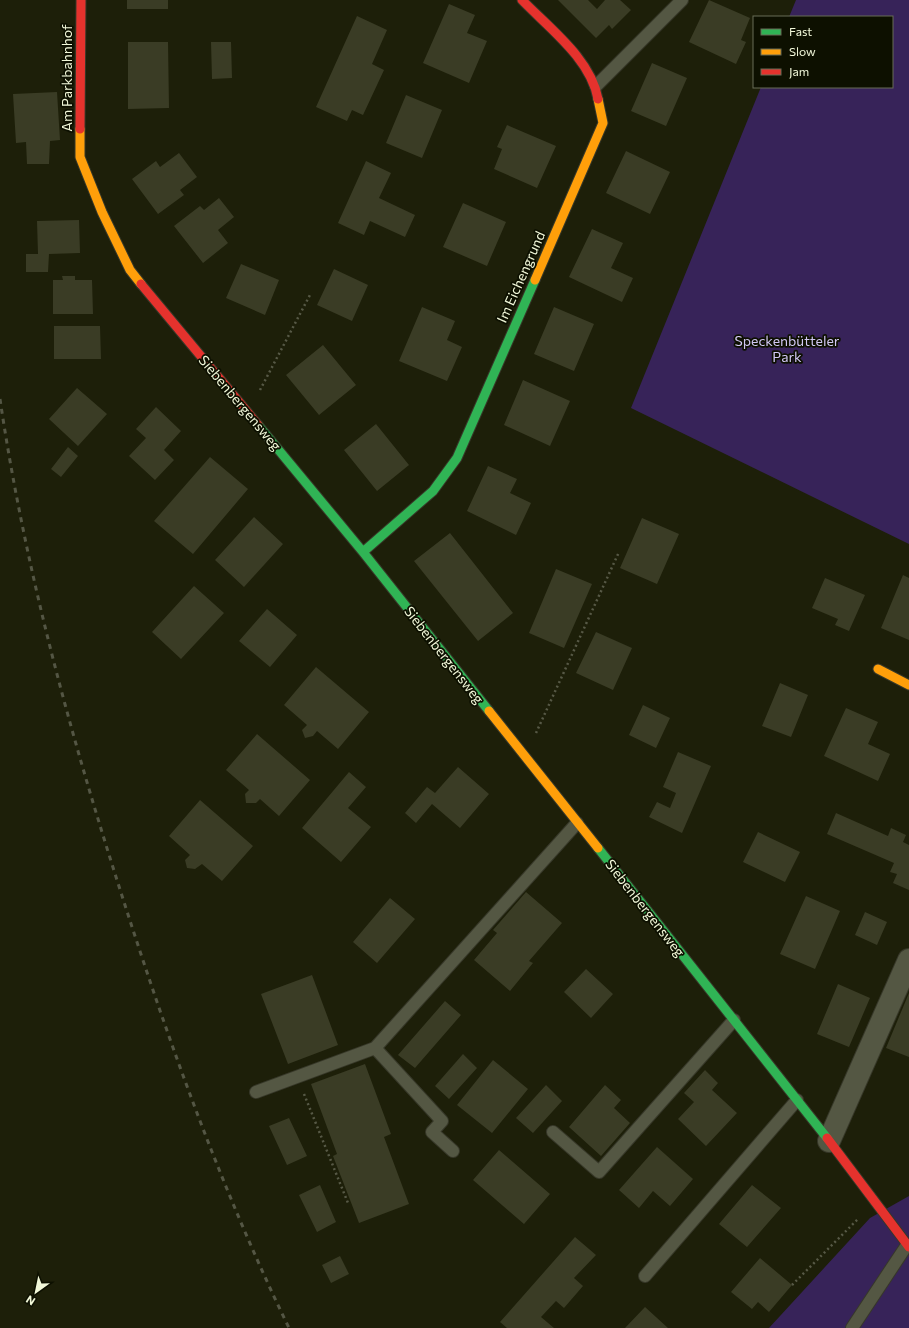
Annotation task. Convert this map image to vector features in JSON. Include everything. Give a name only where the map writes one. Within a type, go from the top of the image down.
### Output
[{"type":"street","name":"Am Parkbahnhof","points":[[80,157],[81,0]]},
{"type":"street","name":"Im Eichengrund","points":[[363,552],[433,491],[457,458],[603,123],[596,86],[577,56],[522,0]]},
{"type":"street","name":"Siebenbergensweg","points":[[80,157],[102,212],[130,270],[363,552],[797,1100],[908,1246]]},
{"type":"street","points":[[878,669],[909,685]]},
{"type":"street","points":[[829,1141],[909,960]]},
{"type":"lane","points":[[596,86],[682,0]]},
{"type":"lane","points":[[256,1092],[375,1048],[577,823]]},
{"type":"lane","points":[[553,1132],[599,1172],[734,1020]]},
{"type":"lane","points":[[375,1048],[442,1121],[432,1132],[453,1151]]},
{"type":"lane","points":[[645,1276],[797,1100]]},
{"type":"lane","name":"Siebenbergensweg","points":[[852,1328],[908,1246]]},
{"type":"path","points":[[248,413],[311,293]]},
{"type":"path","points":[[525,757],[619,552]]},
{"type":"path","points":[[297,1077],[348,1203]]},
{"type":"path","points":[[792,1285],[875,1201]]},
{"type":"green space","name":"Speckenbütteler Park","points":[[796,0],[909,0],[909,544],[631,408],[761,88],[893,88],[893,16],[789,16]]},
{"type":"green space","points":[[909,1196],[909,1328],[769,1328],[870,1218]]},
{"type":"building","points":[[127,0],[168,0],[168,9],[127,9]]},
{"type":"building","points":[[558,0],[588,0],[597,9],[605,0],[620,0],[631,10],[612,29],[609,25],[596,38]]},
{"type":"building","points":[[709,0],[750,18],[741,40],[746,42],[736,64],[689,42]]},
{"type":"building","points":[[449,4],[475,15],[467,33],[487,41],[469,83],[423,63]]},
{"type":"building","points":[[357,16],[387,30],[372,64],[384,70],[363,115],[352,110],[347,121],[316,107]]},
{"type":"building","points":[[128,42],[168,42],[169,108],[128,109]]},
{"type":"building","points":[[211,42],[231,42],[232,78],[212,79]]},
{"type":"building","points":[[652,63],[687,78],[666,126],[631,111]]},
{"type":"building","points":[[57,92],[60,140],[50,141],[49,164],[27,164],[26,142],[16,143],[13,94]]},
{"type":"building","points":[[406,95],[442,110],[422,158],[386,143]]},
{"type":"building","points":[[507,125],[556,146],[537,188],[494,169],[502,149],[497,147]]},
{"type":"building","points":[[626,151],[670,172],[650,214],[606,193]]},
{"type":"building","points":[[179,153],[197,177],[180,190],[184,195],[158,214],[132,179],[156,161],[160,167]]},
{"type":"building","points":[[366,161],[391,173],[379,198],[415,215],[405,237],[370,221],[364,235],[338,223]]},
{"type":"building","points":[[219,198],[234,217],[218,230],[228,243],[203,263],[174,226],[200,206],[204,210]]},
{"type":"building","points":[[463,203],[506,222],[487,266],[443,247]]},
{"type":"building","points":[[79,220],[80,253],[49,254],[48,272],[26,272],[26,254],[38,254],[37,221]]},
{"type":"building","points":[[592,229],[623,243],[611,268],[633,278],[622,302],[569,277]]},
{"type":"building","points":[[241,264],[279,280],[265,315],[226,298]]},
{"type":"building","points":[[334,269],[368,285],[352,321],[317,305]]},
{"type":"building","points":[[62,276],[75,276],[75,280],[92,280],[93,314],[53,314],[53,280],[63,280]]},
{"type":"building","points":[[422,307],[455,321],[447,340],[462,347],[447,381],[399,361]]},
{"type":"building","points":[[554,307],[594,324],[574,371],[534,354]]},
{"type":"building","points":[[54,326],[100,326],[101,359],[54,359]]},
{"type":"building","points":[[323,345],[356,385],[319,415],[286,375]]},
{"type":"building","points":[[523,380],[570,401],[550,446],[504,425]]},
{"type":"building","points":[[77,388],[107,414],[78,446],[49,419]]},
{"type":"building","points":[[156,407],[181,431],[164,450],[174,460],[155,480],[129,456],[146,438],[136,429]]},
{"type":"building","points":[[376,424],[409,465],[377,491],[344,450]]},
{"type":"building","points":[[68,447],[78,456],[61,477],[51,469]]},
{"type":"building","points":[[210,457],[248,489],[193,554],[154,521]]},
{"type":"building","points":[[488,466],[517,479],[510,493],[531,503],[516,535],[467,511]]},
{"type":"building","points":[[254,517],[283,544],[244,587],[215,560]]},
{"type":"building","points":[[642,518],[679,534],[657,584],[620,568]]},
{"type":"building","points":[[450,533],[513,613],[478,641],[414,561]]},
{"type":"building","points":[[556,569],[592,584],[564,648],[529,633]]},
{"type":"building","points":[[903,575],[909,578],[909,640],[881,628]]},
{"type":"building","points":[[825,578],[865,595],[849,631],[835,625],[838,619],[812,608]]},
{"type":"building","points":[[194,586],[224,613],[181,659],[152,632]]},
{"type":"building","points":[[267,609],[297,635],[270,667],[239,641]]},
{"type":"building","points":[[596,632],[632,648],[613,690],[576,673]]},
{"type":"building","points":[[316,667],[369,712],[338,749],[317,731],[313,736],[305,738],[302,730],[307,725],[284,705]]},
{"type":"building","points":[[780,683],[808,695],[791,737],[762,726]]},
{"type":"building","points":[[643,705],[670,718],[656,748],[629,735]]},
{"type":"building","points":[[846,708],[878,722],[868,744],[890,754],[878,781],[824,756]]},
{"type":"building","points":[[257,734],[310,780],[279,816],[260,799],[256,803],[246,803],[245,794],[249,790],[226,770]]},
{"type":"building","points":[[678,752],[711,766],[682,833],[649,817],[657,802],[670,808],[676,793],[663,787]]},
{"type":"building","points":[[458,767],[489,794],[460,828],[432,804],[416,823],[405,813],[427,787],[435,793]]},
{"type":"building","points":[[349,772],[366,787],[348,808],[371,827],[341,862],[302,828]]},
{"type":"building","points":[[200,800],[253,846],[222,881],[202,864],[195,869],[187,868],[185,860],[190,855],[169,836]]},
{"type":"building","points":[[836,813],[888,836],[891,828],[906,835],[903,842],[909,845],[909,890],[893,883],[897,874],[890,872],[894,863],[827,834]]},
{"type":"building","points":[[758,832],[800,852],[785,882],[743,862]]},
{"type":"building","points":[[526,892],[562,923],[529,961],[533,963],[510,991],[474,960],[497,933],[493,930]]},
{"type":"building","points":[[806,896],[840,911],[815,969],[780,954]]},
{"type":"building","points":[[390,898],[415,919],[377,963],[353,942]]},
{"type":"building","points":[[865,912],[887,922],[877,945],[855,935]]},
{"type":"building","points":[[586,969],[613,994],[591,1018],[564,992]]},
{"type":"building","points":[[312,975],[338,1045],[288,1064],[261,994]]},
{"type":"building","points":[[838,984],[870,998],[849,1047],[817,1034]]},
{"type":"building","points":[[909,993],[909,1057],[886,1048]]},
{"type":"building","points":[[445,1001],[461,1015],[415,1068],[398,1055]]},
{"type":"building","points":[[463,1054],[477,1068],[449,1099],[435,1086]]},
{"type":"building","points":[[493,1060],[528,1089],[492,1133],[457,1105]]},
{"type":"building","points":[[365,1064],[391,1134],[384,1137],[409,1204],[359,1223],[333,1156],[337,1154],[311,1084]]},
{"type":"building","points":[[705,1070],[718,1083],[712,1090],[737,1113],[706,1146],[678,1119],[694,1102],[684,1093]]},
{"type":"building","points":[[546,1085],[562,1101],[533,1133],[516,1118]]},
{"type":"building","points":[[605,1085],[621,1100],[614,1108],[630,1123],[601,1156],[569,1127]]},
{"type":"building","points":[[289,1118],[307,1156],[287,1165],[269,1126]]},
{"type":"building","points":[[657,1147],[693,1179],[670,1206],[653,1191],[639,1208],[619,1190]]},
{"type":"building","points":[[499,1150],[550,1194],[524,1224],[473,1180]]},
{"type":"building","points":[[320,1185],[336,1222],[317,1232],[299,1195]]},
{"type":"building","points":[[752,1185],[781,1208],[747,1247],[719,1224]]},
{"type":"building","points":[[575,1237],[596,1255],[574,1278],[583,1286],[564,1308],[556,1301],[541,1317],[554,1328],[507,1328],[500,1322]]},
{"type":"building","points":[[340,1256],[349,1274],[331,1283],[322,1265]]},
{"type":"building","points":[[760,1258],[792,1285],[769,1312],[758,1302],[752,1309],[731,1292]]},
{"type":"building","points":[[645,1307],[668,1328],[625,1328]]},
{"type":"railway","points":[[0,399],[21,521],[34,581],[64,702],[135,937],[174,1051],[216,1163],[263,1274],[289,1328]]},
{"type":"traffic: fast","points":[[363,552],[433,491],[457,458],[535,280]]},
{"type":"traffic: fast","points":[[258,425],[363,552],[489,711]]},
{"type":"traffic: fast","points":[[598,848],[827,1138]]},
{"type":"traffic: slow","points":[[535,280],[603,123],[598,99]]},
{"type":"traffic: slow","points":[[80,129],[80,157],[102,212],[130,270],[141,284]]},
{"type":"traffic: slow","points":[[878,669],[909,685]]},
{"type":"traffic: slow","points":[[489,711],[598,848]]},
{"type":"traffic: jam","points":[[80,129],[81,0]]},
{"type":"traffic: jam","points":[[522,0],[568,45],[578,57],[594,84],[598,99]]},
{"type":"traffic: jam","points":[[141,284],[258,425]]},
{"type":"traffic: jam","points":[[827,1138],[909,1247]]}]
